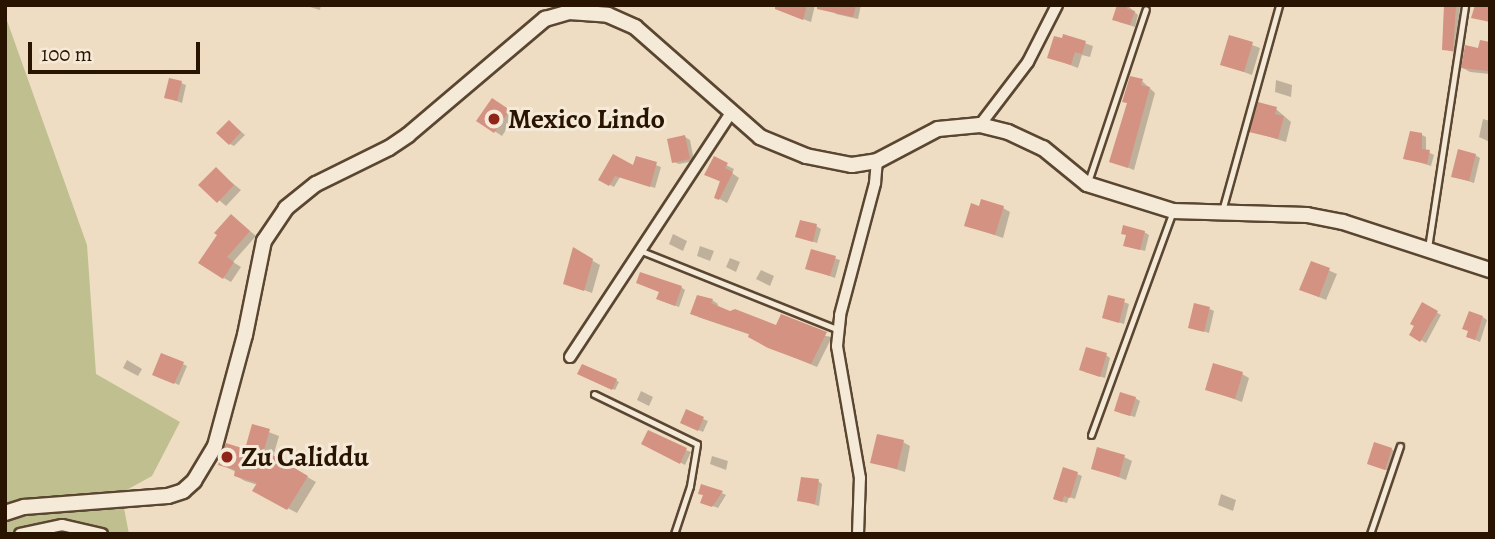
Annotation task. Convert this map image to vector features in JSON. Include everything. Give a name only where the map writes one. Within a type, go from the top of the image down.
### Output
[{"type":"main road","points":[[5,513],[24,507],[168,496],[183,491],[194,481],[215,446],[247,326],[258,259],[274,225],[301,194],[389,148],[427,122],[545,19],[569,12],[596,13],[635,27],[760,138],[795,152],[852,164],[877,161],[939,129],[980,125],[1008,132],[1043,148],[1087,184],[1173,211],[1307,215],[1343,222],[1490,270]]},
{"type":"street","points":[[980,125],[1028,62],[1056,5]]},
{"type":"street","points":[[570,357],[730,114]]},
{"type":"street","points":[[859,534],[860,478],[840,370],[838,329],[876,183],[877,161]]},
{"type":"street","points":[[20,534],[62,526],[102,534]]},
{"type":"lane","points":[[1222,212],[1279,5]]},
{"type":"lane","points":[[1428,250],[1465,5]]},
{"type":"lane","points":[[1087,184],[1146,9]]},
{"type":"lane","points":[[1091,435],[1173,211]]},
{"type":"lane","points":[[639,250],[838,329]]},
{"type":"lane","points":[[594,394],[697,444],[690,486],[674,534]]},
{"type":"lane","points":[[1370,534],[1400,446]]},
{"type":"green space","points":[[5,15],[87,245],[96,374],[180,422],[152,476],[121,493],[129,534],[5,534]]},
{"type":"building","points":[[775,5],[807,5],[803,20],[775,9]]},
{"type":"building","points":[[817,5],[856,5],[853,17],[817,9]]},
{"type":"building","points":[[1117,5],[1128,5],[1127,9],[1135,11],[1130,25],[1112,20]]},
{"type":"building","points":[[1444,5],[1456,5],[1453,51],[1442,50]]},
{"type":"building","points":[[1475,5],[1490,5],[1490,22],[1471,18]]},
{"type":"building","points":[[1063,34],[1086,41],[1082,54],[1075,52],[1071,65],[1047,58],[1054,36],[1062,38]]},
{"type":"building","points":[[1229,35],[1253,42],[1244,72],[1220,65]]},
{"type":"building","points":[[1480,40],[1490,42],[1488,71],[1461,68],[1465,45],[1478,48]]},
{"type":"building","points":[[1130,76],[1143,79],[1141,85],[1150,87],[1128,168],[1109,162],[1127,103],[1122,102]]},
{"type":"building","points":[[169,78],[182,81],[177,101],[164,98]]},
{"type":"building","points":[[492,98],[510,110],[494,133],[476,121]]},
{"type":"building","points":[[1258,102],[1277,107],[1275,114],[1284,116],[1278,139],[1249,132]]},
{"type":"building","points":[[229,120],[241,132],[229,145],[216,133]]},
{"type":"building","points":[[1410,131],[1422,133],[1422,149],[1430,150],[1427,164],[1403,159]]},
{"type":"building","points":[[685,135],[690,159],[672,163],[667,139]]},
{"type":"building","points":[[1458,149],[1476,154],[1469,181],[1451,177]]},
{"type":"building","points":[[613,154],[633,165],[636,156],[657,162],[650,187],[615,176],[609,186],[598,180]]},
{"type":"building","points":[[714,156],[728,163],[725,168],[733,172],[719,200],[714,198],[720,181],[704,175]]},
{"type":"building","points":[[216,167],[234,185],[217,203],[198,185]]},
{"type":"building","points":[[981,199],[1004,206],[995,235],[964,226],[971,203],[979,206]]},
{"type":"building","points":[[231,214],[250,231],[227,257],[234,262],[223,279],[198,263],[217,235],[214,233]]},
{"type":"building","points":[[800,220],[817,224],[813,242],[795,237]]},
{"type":"building","points":[[1123,225],[1145,231],[1140,250],[1123,246],[1126,235],[1121,234]]},
{"type":"building","points":[[573,247],[593,259],[584,291],[563,284]]},
{"type":"building","points":[[811,249],[836,256],[830,276],[805,269]]},
{"type":"building","points":[[1311,261],[1330,268],[1319,297],[1299,290]]},
{"type":"building","points":[[640,272],[682,286],[675,306],[656,299],[659,292],[636,283]]},
{"type":"building","points":[[697,295],[713,299],[711,303],[730,311],[735,309],[776,325],[781,314],[827,332],[811,364],[768,348],[748,337],[749,334],[690,314]]},
{"type":"building","points":[[1108,295],[1125,299],[1119,323],[1102,318]]},
{"type":"building","points":[[1422,302],[1438,311],[1420,342],[1409,335],[1414,326],[1410,324]]},
{"type":"building","points":[[1194,303],[1210,307],[1204,332],[1188,328]]},
{"type":"building","points":[[1469,311],[1483,316],[1475,340],[1466,337],[1468,331],[1462,329]]},
{"type":"building","points":[[1086,347],[1107,353],[1100,377],[1079,370]]},
{"type":"building","points":[[161,353],[184,362],[174,384],[152,375]]},
{"type":"building","points":[[1213,363],[1243,372],[1235,399],[1205,390]]},
{"type":"building","points":[[582,364],[617,379],[612,390],[577,374]]},
{"type":"building","points":[[1120,392],[1136,397],[1130,416],[1114,411]]},
{"type":"building","points":[[686,409],[704,417],[698,431],[680,423]]},
{"type":"building","points":[[252,424],[270,429],[264,450],[308,476],[287,510],[252,491],[257,483],[234,476],[235,470],[218,465],[226,443],[245,449]]},
{"type":"building","points":[[648,430],[687,448],[680,464],[641,444]]},
{"type":"building","points":[[877,434],[904,440],[897,469],[870,463]]},
{"type":"building","points":[[1374,442],[1392,448],[1385,470],[1367,464]]},
{"type":"building","points":[[1097,447],[1125,455],[1119,477],[1091,469]]},
{"type":"building","points":[[1063,467],[1078,472],[1070,498],[1064,496],[1062,502],[1053,499]]},
{"type":"building","points":[[801,477],[819,479],[815,504],[797,501]]},
{"type":"building","points":[[701,484],[723,491],[712,507],[700,503],[703,495],[698,494]]},
{"type":"place","name":"Mexico Lindo","points":[[494,119]]},
{"type":"place","name":"Zu Caliddu","points":[[227,457]]}]
